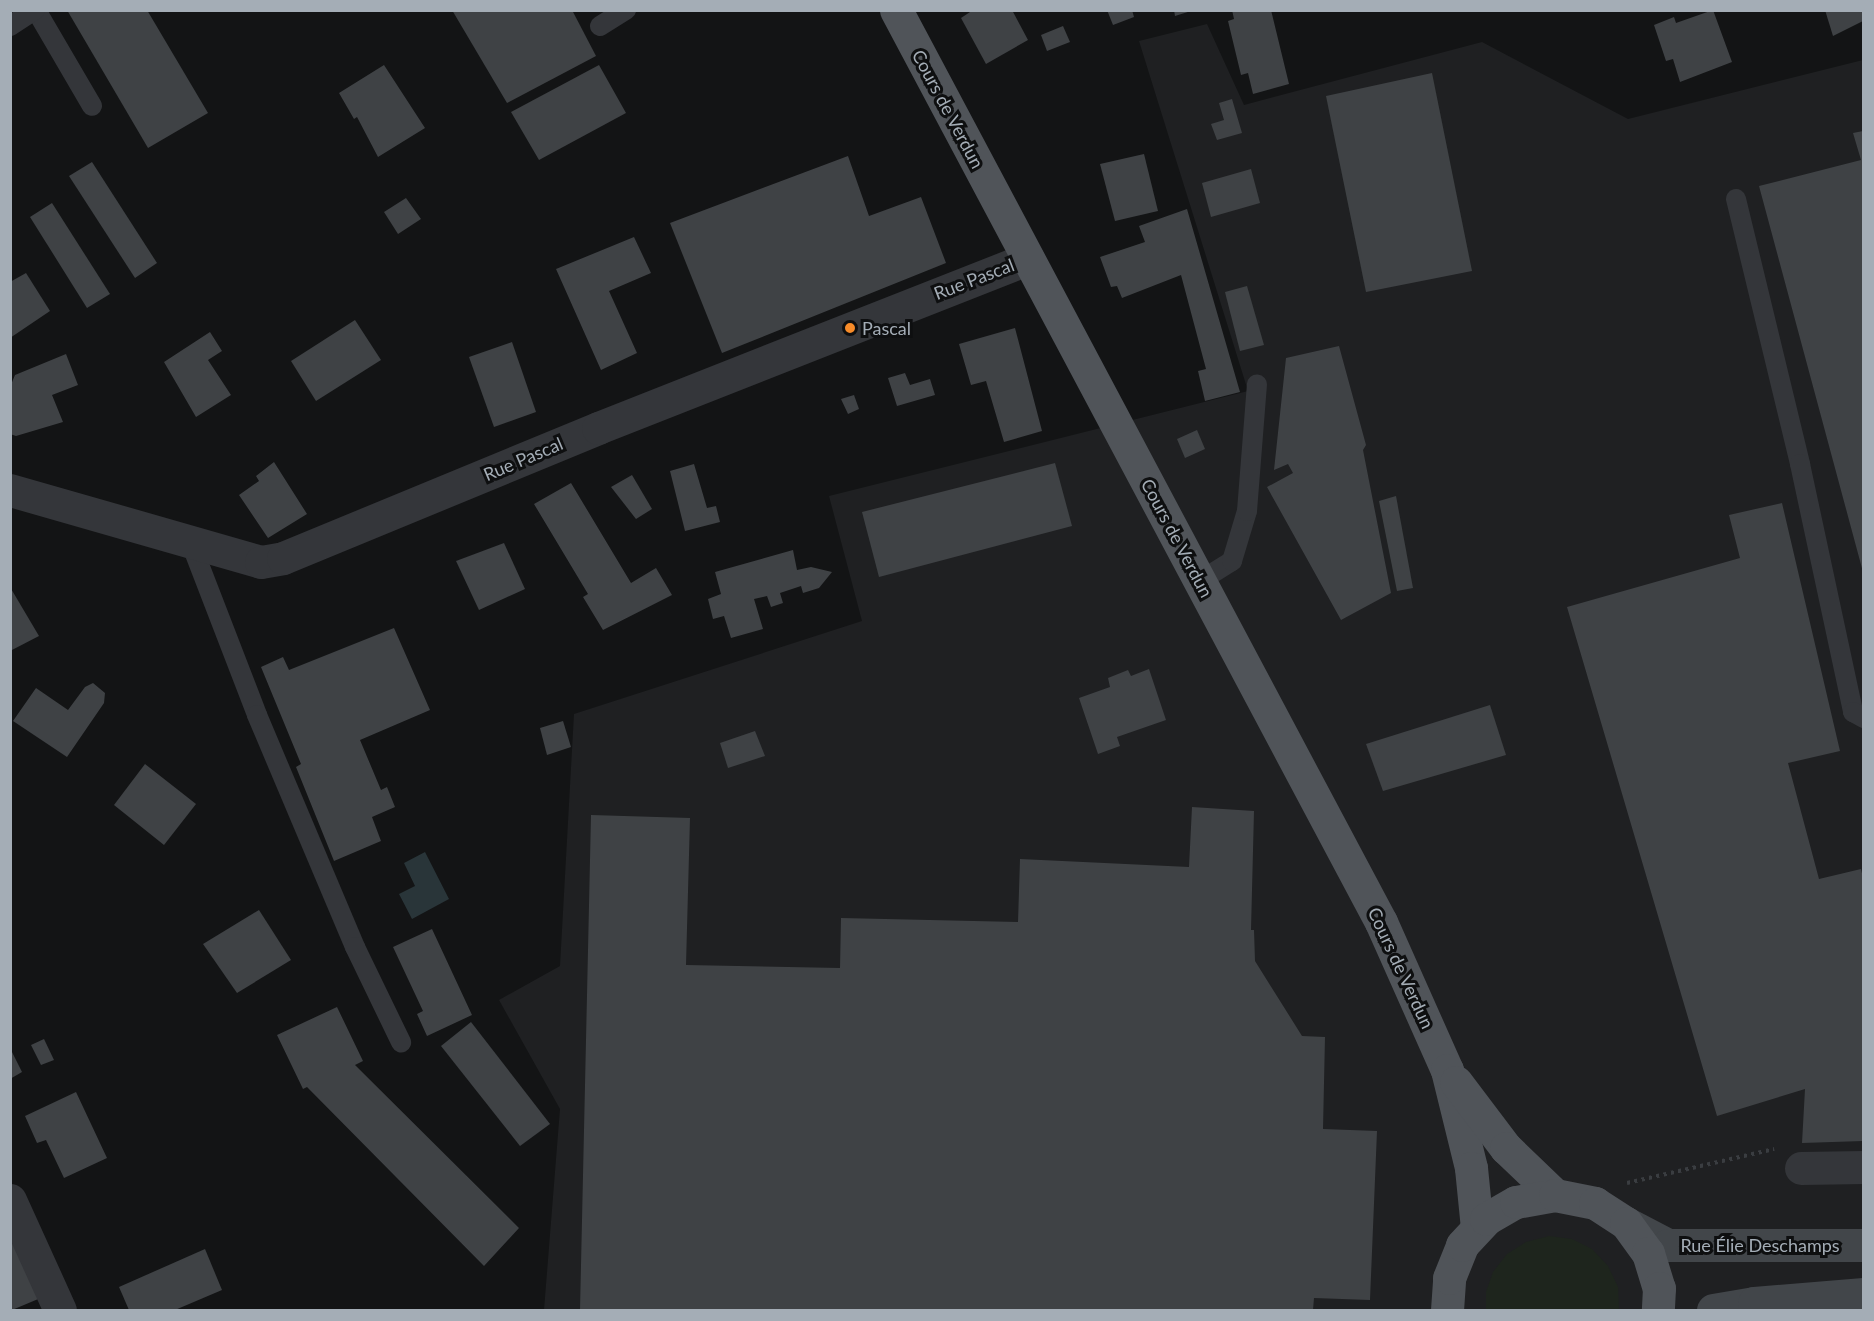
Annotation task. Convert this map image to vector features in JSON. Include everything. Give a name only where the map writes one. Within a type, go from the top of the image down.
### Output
[{"type":"main road","name":"Cours de Verdun","points":[[896,10],[1382,922],[1447,1070],[1471,1168],[1477,1228]]},
{"type":"main road","name":"Cours de Verdun","points":[[1447,1070],[1506,1148],[1556,1195]]},
{"type":"main road","points":[[1447,1311],[1449,1278],[1462,1245],[1477,1228],[1516,1202],[1556,1195],[1595,1203],[1626,1223],[1648,1253],[1659,1288],[1658,1311]]},
{"type":"main road","name":"Rue Élie Deschamps","points":[[1626,1223],[1668,1245],[1863,1245]]},
{"type":"main road","points":[[1713,1311],[1754,1303],[1863,1294]]},
{"type":"street","name":"Rue Pascal","points":[[10,490],[261,562],[283,558],[598,428],[1028,259]]},
{"type":"street","points":[[1801,1168],[1863,1167]]},
{"type":"street","points":[[10,1200],[60,1311]]},
{"type":"lane","points":[[10,27],[36,10],[92,106]]},
{"type":"lane","points":[[600,26],[626,10]]},
{"type":"lane","points":[[1736,199],[1800,464],[1853,712],[1863,718]]},
{"type":"lane","points":[[1200,581],[1232,561],[1248,511],[1257,384]]},
{"type":"lane","points":[[189,541],[271,747],[355,947],[401,1042]]},
{"type":"path","points":[[1595,1203],[1618,1185],[1777,1149],[1801,1168]]},
{"type":"shaded area","points":[[1207,24],[1244,105],[1482,42],[1628,119],[1863,60],[1863,1310],[544,1310],[560,1109],[499,1000],[560,966],[574,714],[862,621],[829,496],[1248,391],[1139,41]]},
{"type":"shaded area","points":[[425,852],[449,899],[412,919],[399,894],[415,886],[404,863]]},
{"type":"shaded area","points":[[1549,1236],[1572,1239],[1592,1249],[1608,1266],[1618,1287],[1619,1310],[1486,1310],[1486,1292],[1493,1272],[1507,1254],[1526,1242]]},
{"type":"building","points":[[67,10],[147,10],[208,113],[148,148]]},
{"type":"building","points":[[452,10],[572,10],[596,56],[507,103]]},
{"type":"building","points":[[973,10],[1012,10],[1028,40],[986,64],[961,18]]},
{"type":"building","points":[[1107,10],[1132,10],[1134,17],[1113,25]]},
{"type":"building","points":[[1174,10],[1191,10],[1191,11],[1175,16]]},
{"type":"building","points":[[1232,10],[1271,10],[1289,84],[1253,94],[1248,73],[1241,75],[1228,21],[1234,19]]},
{"type":"building","points":[[1713,10],[1732,62],[1680,82],[1673,59],[1666,61],[1654,25],[1674,17],[1676,23]]},
{"type":"building","points":[[1825,10],[1863,10],[1863,21],[1833,36]]},
{"type":"building","points":[[1063,26],[1070,42],[1047,51],[1041,35]]},
{"type":"building","points":[[384,65],[425,128],[378,157],[357,117],[354,119],[339,93]]},
{"type":"building","points":[[599,65],[626,113],[539,160],[511,112]]},
{"type":"building","points":[[1432,73],[1472,271],[1366,292],[1326,96]]},
{"type":"building","points":[[1232,99],[1242,133],[1217,140],[1211,124],[1224,120],[1219,103]]},
{"type":"building","points":[[1863,131],[1863,572],[1759,186],[1861,160],[1853,133]]},
{"type":"building","points":[[1144,154],[1158,211],[1115,221],[1100,164]]},
{"type":"building","points":[[848,156],[869,216],[921,197],[946,263],[722,353],[670,223]]},
{"type":"building","points":[[92,162],[157,263],[135,278],[69,176]]},
{"type":"building","points":[[1251,169],[1260,203],[1211,217],[1202,183]]},
{"type":"building","points":[[406,198],[421,219],[398,234],[384,212]]},
{"type":"building","points":[[52,203],[110,294],[87,308],[30,217]]},
{"type":"building","points":[[1187,209],[1240,392],[1205,401],[1198,371],[1206,369],[1181,275],[1122,298],[1117,286],[1111,287],[1100,257],[1145,242],[1139,226]]},
{"type":"building","points":[[634,237],[651,273],[609,291],[637,353],[601,370],[556,269]]},
{"type":"building","points":[[26,273],[50,311],[10,338],[10,282]]},
{"type":"building","points":[[1247,286],[1264,345],[1240,351],[1225,292]]},
{"type":"building","points":[[355,320],[381,360],[316,401],[291,361]]},
{"type":"building","points":[[1015,328],[1042,431],[1004,442],[986,381],[971,385],[959,344]]},
{"type":"building","points":[[210,332],[222,351],[208,360],[231,395],[196,417],[164,362]]},
{"type":"building","points":[[512,342],[536,412],[494,427],[469,357]]},
{"type":"building","points":[[1339,346],[1366,445],[1363,450],[1391,593],[1341,620],[1267,487],[1293,473],[1288,464],[1274,470],[1286,358]]},
{"type":"building","points":[[66,354],[78,385],[52,395],[63,422],[16,436],[10,434],[10,387],[15,375]]},
{"type":"building","points":[[905,373],[910,385],[930,379],[935,395],[897,406],[888,378]]},
{"type":"building","points":[[854,395],[859,409],[848,414],[841,399]]},
{"type":"building","points":[[1197,430],[1205,449],[1185,458],[1177,439]]},
{"type":"building","points":[[274,462],[307,514],[268,538],[239,495],[259,481],[256,476]]},
{"type":"building","points":[[1055,463],[1072,526],[879,577],[862,512]]},
{"type":"building","points":[[694,464],[707,508],[716,506],[720,522],[685,531],[670,471]]},
{"type":"building","points":[[632,475],[652,509],[636,519],[611,487]]},
{"type":"building","points":[[571,483],[631,583],[656,568],[672,595],[603,630],[583,597],[588,594],[534,504]]},
{"type":"building","points":[[1396,496],[1413,588],[1397,591],[1379,501]]},
{"type":"building","points":[[1782,503],[1840,751],[1788,763],[1819,879],[1861,869],[1863,878],[1863,1141],[1802,1143],[1805,1089],[1717,1116],[1567,607],[1740,558],[1729,515]]},
{"type":"building","points":[[504,543],[525,589],[479,610],[456,561]]},
{"type":"building","points":[[793,550],[797,570],[811,567],[832,572],[819,588],[803,593],[801,586],[780,593],[783,603],[771,607],[767,596],[754,599],[763,629],[731,638],[724,616],[713,619],[708,599],[721,594],[715,572]]},
{"type":"building","points":[[10,587],[39,636],[10,651]]},
{"type":"building","points":[[394,628],[430,710],[360,740],[381,790],[387,787],[395,807],[372,817],[381,841],[334,861],[296,767],[301,764],[261,667],[283,657],[289,670]]},
{"type":"building","points":[[1149,669],[1166,720],[1117,737],[1120,746],[1098,754],[1079,698],[1110,687],[1108,678],[1128,670],[1131,676]]},
{"type":"building","points":[[93,683],[105,693],[104,703],[67,757],[13,721],[36,688],[68,710],[85,687]]},
{"type":"building","points":[[1490,705],[1506,755],[1383,791],[1366,744]]},
{"type":"building","points":[[563,721],[571,747],[547,755],[540,728]]},
{"type":"building","points":[[755,731],[765,756],[728,768],[720,743]]},
{"type":"building","points":[[145,764],[196,804],[164,845],[114,805]]},
{"type":"building","points":[[1192,807],[1254,811],[1251,930],[1254,930],[1255,961],[1302,1036],[1325,1037],[1323,1129],[1377,1131],[1370,1300],[1314,1298],[1313,1310],[580,1310],[591,815],[690,818],[686,965],[840,968],[841,918],[1018,922],[1020,859],[1189,867]]},
{"type":"building","points":[[259,910],[291,960],[237,993],[203,944]]},
{"type":"building","points":[[432,929],[472,1015],[427,1036],[417,1014],[423,1011],[393,947]]},
{"type":"building","points":[[337,1007],[363,1061],[355,1065],[519,1228],[484,1266],[307,1087],[303,1089],[277,1035]]},
{"type":"building","points":[[471,1022],[550,1124],[520,1146],[441,1046]]},
{"type":"building","points":[[44,1039],[54,1060],[41,1065],[31,1045]]},
{"type":"building","points":[[10,1048],[22,1072],[10,1079]]},
{"type":"building","points":[[76,1092],[107,1158],[64,1178],[46,1140],[37,1143],[25,1116]]},
{"type":"building","points":[[10,1227],[43,1297],[12,1310],[10,1310]]},
{"type":"building","points":[[205,1249],[222,1290],[175,1310],[129,1310],[119,1287]]},
{"type":"place","name":"Pascal","points":[[850,328]]}]
